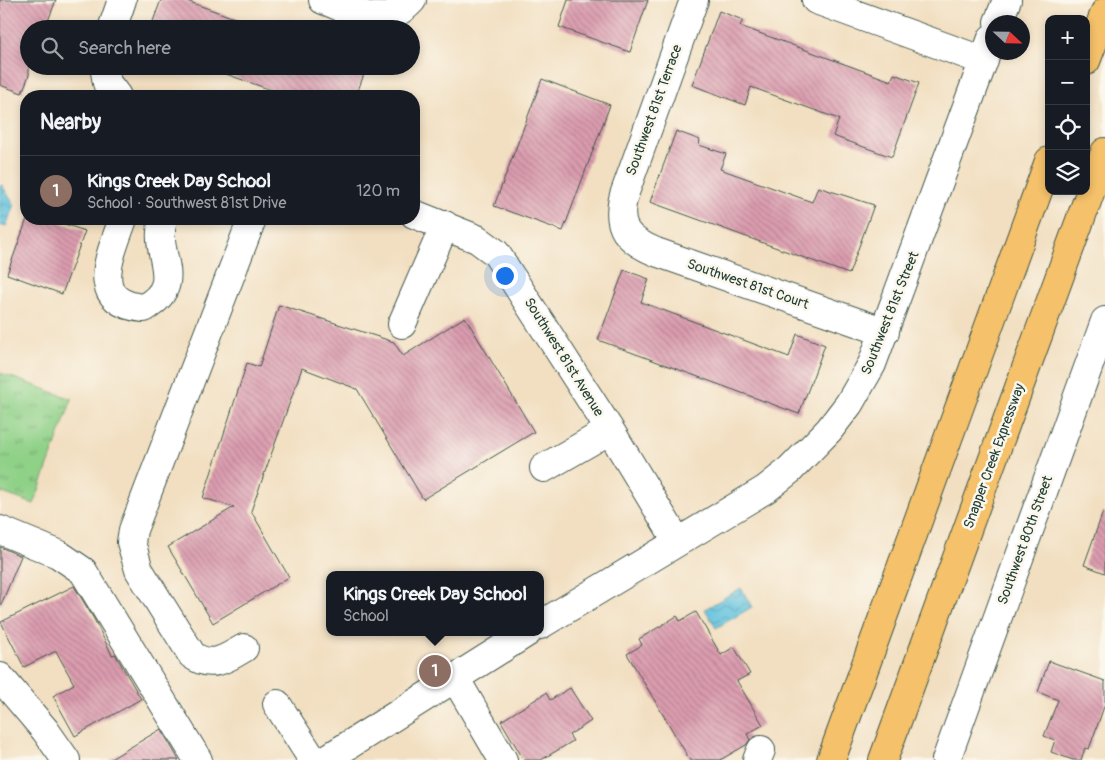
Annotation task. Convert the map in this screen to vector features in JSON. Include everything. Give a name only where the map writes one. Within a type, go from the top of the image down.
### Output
[{"type":"highway","points":[[1086,60],[1105,12]]},
{"type":"highway","name":"Snapper Creek Expressway","points":[[882,760],[1105,152]]},
{"type":"highway","points":[[831,760],[1045,172]]},
{"type":"street","points":[[115,20],[122,0]]},
{"type":"street","points":[[323,0],[369,16],[403,8]]},
{"type":"street","name":"Southwest 81st Terrace","points":[[621,221],[624,195],[694,0]]},
{"type":"street","points":[[816,0],[985,49]]},
{"type":"street","points":[[1001,15],[1007,0]]},
{"type":"street","name":"Southwest 81st Street","points":[[544,623],[766,489],[811,451],[849,404],[872,364],[885,332],[985,58]]},
{"type":"street","points":[[106,75],[107,83],[112,90]]},
{"type":"street","name":"Southwest 81st Avenue","points":[[420,216],[477,239],[496,253],[610,430],[677,541]]},
{"type":"street","name":"Southwest 81st Court","points":[[621,221],[629,235],[639,245],[885,332]]},
{"type":"street","points":[[121,225],[105,274],[109,290],[118,300],[131,307],[144,308],[162,294],[167,284],[168,273],[160,242],[162,225]]},
{"type":"street","points":[[244,648],[221,662],[213,663],[198,660],[192,655],[138,570],[131,542],[133,530],[250,225]]},
{"type":"street","points":[[402,324],[445,225]]},
{"type":"street","name":"Southwest 80th Street","points":[[946,760],[1105,321]]},
{"type":"street","points":[[544,468],[610,430]]},
{"type":"street","points":[[0,530],[58,554],[83,571],[198,760]]},
{"type":"street","points":[[326,760],[522,636]]},
{"type":"street","points":[[0,677],[45,730],[66,760]]},
{"type":"street","points":[[455,678],[503,760]]},
{"type":"street","points":[[278,704],[313,760]]},
{"type":"green space","points":[[0,373],[72,399],[34,504],[0,492]]},
{"type":"water","points":[[2,185],[14,205],[6,226],[0,226],[0,186]]},
{"type":"water","points":[[741,588],[752,607],[716,628],[705,609]]},
{"type":"building","points":[[0,0],[56,0],[48,20],[20,20],[20,75],[29,75],[23,90],[20,90],[20,92],[0,85]]},
{"type":"building","points":[[161,0],[184,0],[240,20],[153,20]]},
{"type":"building","points":[[568,0],[648,0],[630,52],[559,27]]},
{"type":"building","points":[[719,11],[743,20],[740,26],[891,81],[894,74],[919,83],[892,157],[833,136],[839,119],[751,87],[745,105],[692,85]]},
{"type":"building","points":[[229,75],[364,75],[358,90],[271,90]]},
{"type":"building","points":[[542,79],[610,105],[563,231],[494,206]]},
{"type":"building","points":[[676,131],[700,140],[699,145],[726,154],[720,169],[812,202],[818,187],[874,205],[849,274],[650,202]]},
{"type":"building","points":[[25,225],[68,225],[85,231],[62,294],[7,274]]},
{"type":"building","points":[[624,270],[649,279],[641,302],[789,357],[797,334],[825,345],[799,414],[598,340]]},
{"type":"building","points":[[279,305],[394,342],[403,356],[465,317],[534,432],[423,499],[357,389],[302,368],[251,511],[289,577],[213,623],[168,547],[234,507],[203,498],[247,363],[259,367]]},
{"type":"building","points":[[1103,512],[1105,513],[1105,573],[1084,565]]},
{"type":"building","points":[[0,547],[21,556],[1,605],[0,605]]},
{"type":"building","points":[[74,586],[94,619],[112,655],[115,654],[141,699],[75,736],[53,696],[74,684],[56,651],[24,667],[1,622]]},
{"type":"building","points":[[696,612],[721,655],[734,647],[750,674],[737,681],[763,725],[747,734],[750,740],[746,745],[720,760],[690,760],[627,654],[642,645],[639,639],[677,616],[680,621]]},
{"type":"building","points":[[1049,661],[1105,681],[1105,704],[1089,749],[1085,748],[1081,760],[1073,760],[1051,752],[1055,740],[1044,736],[1058,700],[1038,692]]},
{"type":"building","points":[[570,688],[591,721],[569,735],[573,741],[541,760],[524,760],[501,721],[546,693],[550,700]]},
{"type":"building","points":[[161,729],[179,760],[109,760]]},
{"type":"place","name":"Kings Creek Day School","points":[[435,671]]}]
